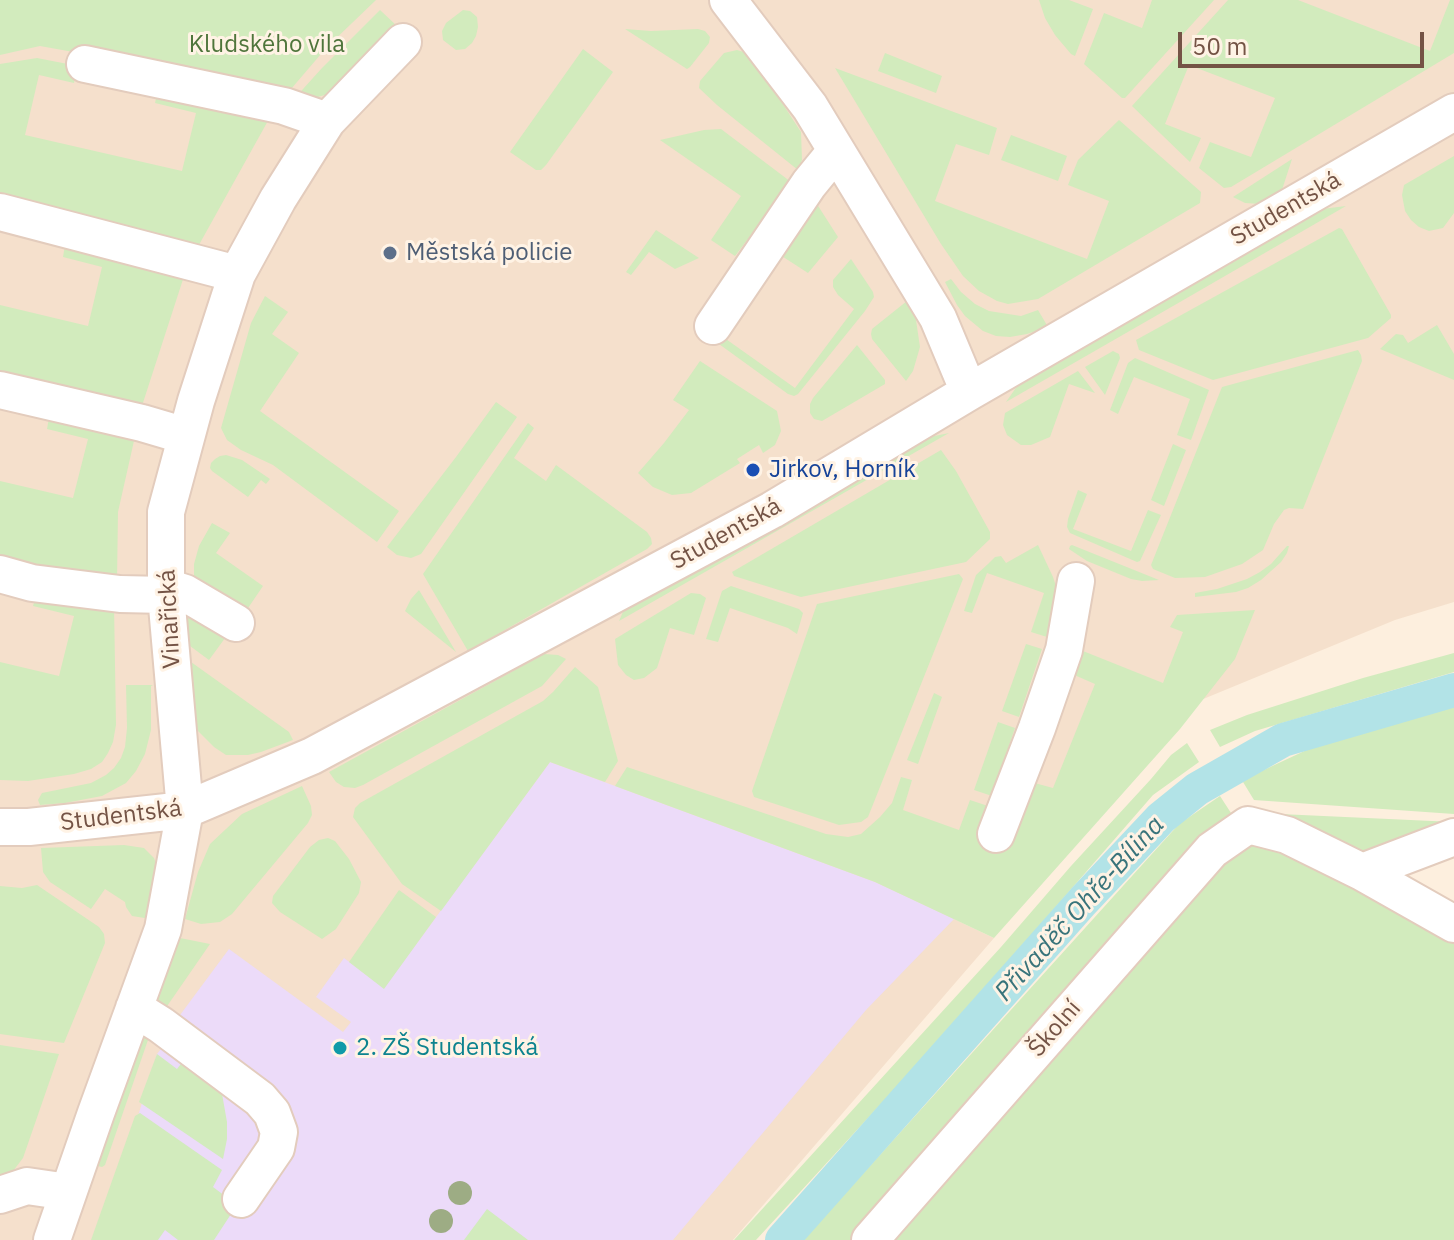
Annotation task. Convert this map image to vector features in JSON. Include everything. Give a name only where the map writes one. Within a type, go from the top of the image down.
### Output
[{"type":"street","points":[[721,2],[810,107],[938,318],[969,392]]},
{"type":"street","name":"Vinařická","points":[[52,1240],[163,929],[185,810],[166,591],[166,512],[186,436],[237,274],[278,199],[327,121],[403,42]]},
{"type":"street","points":[[85,64],[284,106],[327,121]]},
{"type":"street","name":"Studentská","points":[[0,827],[29,827],[185,810],[312,756],[772,510],[969,392],[1454,112]]},
{"type":"street","points":[[713,326],[809,184],[836,151]]},
{"type":"street","points":[[0,212],[237,274]]},
{"type":"street","points":[[0,390],[186,436]]},
{"type":"street","points":[[0,574],[47,585],[120,594],[185,593],[236,623]]},
{"type":"street","points":[[996,834],[1064,650],[1076,581]]},
{"type":"street","name":"Školní","points":[[870,1240],[1212,850],[1248,825],[1287,835],[1362,872]]},
{"type":"street","points":[[1362,872],[1454,837]]},
{"type":"street","points":[[1362,872],[1454,924]]},
{"type":"street","points":[[134,1008],[260,1099],[272,1113],[279,1132],[276,1148],[241,1199]]},
{"type":"street","points":[[0,1195],[27,1186],[68,1192]]},
{"type":"shaded area","points":[[0,0],[1454,0],[1454,602],[1395,620],[1162,716],[954,919],[994,938],[733,1240],[0,1240]]},
{"type":"shaded area","points":[[550,762],[875,882],[954,919],[866,1010],[673,1240],[100,1240],[157,1054],[164,1045],[160,1042],[229,949],[343,1032],[351,1022],[316,997],[344,958],[384,988]]},
{"type":"green space","name":"Kludského vila","points":[[0,0],[376,0],[327,47],[285,96],[40,46],[0,55]]},
{"type":"green space","points":[[1039,0],[1069,0],[1093,9],[1075,56],[1055,35]]},
{"type":"green space","points":[[1152,0],[1214,0],[1122,98],[1084,64],[1104,13],[1142,28]]},
{"type":"green space","points":[[1228,0],[1298,0],[1430,51],[1450,0],[1454,0],[1454,53],[1231,187],[1224,188],[1199,168],[1210,142],[1251,157],[1275,98],[1189,65],[1165,124],[1201,138],[1190,162],[1132,106]]},
{"type":"green space","points":[[380,10],[398,27],[364,56],[334,92],[315,98],[294,99],[322,68]]},
{"type":"green space","points":[[463,10],[477,17],[478,27],[472,43],[465,49],[456,50],[443,40],[442,31],[446,23]]},
{"type":"green space","points":[[625,29],[698,29],[710,37],[709,43],[687,69]]},
{"type":"green space","points":[[583,49],[613,72],[546,165],[536,170],[510,152]]},
{"type":"green space","points":[[737,50],[747,53],[756,63],[801,132],[802,160],[798,170],[699,88],[700,81],[724,53]]},
{"type":"green space","points":[[885,53],[942,76],[936,93],[878,71]]},
{"type":"green space","points":[[37,58],[78,66],[74,83],[39,75],[25,135],[182,171],[196,113],[155,103],[159,85],[274,110],[195,252],[0,206],[0,64]]},
{"type":"green space","points":[[835,68],[997,128],[989,155],[956,144],[935,201],[1087,259],[1109,201],[1068,185],[1078,160],[1119,120],[1201,192],[1200,203],[1038,299],[1008,304],[997,301],[979,291],[963,276]]},
{"type":"green space","points":[[721,129],[791,182],[735,256],[711,240],[741,196],[660,140]]},
{"type":"green space","points":[[1011,135],[1067,156],[1058,181],[1001,160]]},
{"type":"green space","points":[[1454,156],[1454,213],[1443,228],[1429,231],[1419,227],[1405,211],[1404,185]]},
{"type":"green space","points":[[1292,159],[1281,193],[1260,204],[1245,203],[1233,197]]},
{"type":"green space","points":[[813,198],[838,237],[808,273],[774,251]]},
{"type":"green space","points":[[1346,206],[1006,402],[1020,382],[1322,209]]},
{"type":"green space","points":[[1339,228],[1391,315],[1368,338],[1213,380],[1139,350],[1136,340]]},
{"type":"green space","points":[[656,230],[699,258],[675,269],[649,252],[631,275],[626,272]]},
{"type":"green space","points":[[66,239],[187,267],[139,415],[0,382],[0,305],[88,326],[102,267],[63,257]]},
{"type":"green space","points":[[851,259],[874,297],[798,394],[788,394],[719,344],[723,337],[795,388],[854,309],[833,287],[833,280]]},
{"type":"green space","points":[[951,279],[975,304],[989,311],[1021,316],[1038,310],[1048,327],[1010,337],[983,331],[957,305],[945,282]]},
{"type":"green space","points":[[265,296],[288,312],[272,334],[299,353],[260,411],[399,511],[377,542],[273,465],[227,440],[221,428],[251,323]]},
{"type":"green space","points":[[907,301],[916,320],[920,347],[913,371],[906,381],[871,334],[872,329]]},
{"type":"green space","points":[[1437,325],[1454,354],[1454,380],[1380,349],[1396,334],[1403,335],[1408,343]]},
{"type":"green space","points":[[857,345],[885,384],[822,421],[814,419],[810,413],[813,398]]},
{"type":"green space","points":[[1358,350],[1362,361],[1303,509],[1284,510],[1263,550],[1242,564],[1205,577],[1175,578],[1153,569],[1151,565],[1222,387]]},
{"type":"green space","points":[[1113,351],[1120,358],[1105,395],[1085,367]]},
{"type":"green space","points":[[1135,358],[1209,390],[1191,440],[1177,435],[1190,399],[1134,377],[1118,414],[1110,410],[1128,363]]},
{"type":"green space","points":[[700,361],[777,411],[781,431],[775,445],[763,453],[759,445],[737,459],[740,463],[691,493],[672,495],[653,487],[638,473],[689,410],[673,400]]},
{"type":"green space","points":[[1078,371],[1095,393],[1069,384],[1050,437],[1031,445],[1021,445],[1007,435],[1003,425],[1005,413]]},
{"type":"green space","points":[[496,402],[517,417],[421,554],[411,558],[397,555],[387,547]]},
{"type":"green space","points":[[50,412],[136,432],[118,512],[117,581],[0,562],[0,481],[73,498],[88,439],[47,429]]},
{"type":"green space","points":[[528,423],[534,428],[514,458],[546,481],[556,465],[647,532],[652,544],[468,651],[423,574]]},
{"type":"green space","points":[[949,433],[619,621],[626,605],[915,440]]},
{"type":"green space","points":[[1173,444],[1186,450],[1164,506],[1151,500]]},
{"type":"green space","points":[[941,450],[990,532],[990,539],[966,562],[801,597],[734,576],[732,572]]},
{"type":"green space","points":[[226,455],[242,460],[270,479],[266,484],[261,480],[248,497],[210,468],[215,459]]},
{"type":"green space","points":[[1078,490],[1087,494],[1073,529],[1131,551],[1148,510],[1161,515],[1140,561],[1070,533],[1068,519]]},
{"type":"green space","points":[[212,523],[230,533],[216,553],[263,586],[246,611],[194,576],[199,546]]},
{"type":"green space","points":[[1038,545],[1057,589],[1047,637],[1031,632],[1044,593],[987,573],[972,613],[964,611],[976,575],[995,557],[1001,556],[1006,563]]},
{"type":"green space","points":[[1072,545],[1159,580],[1131,579],[1087,561],[1069,549]]},
{"type":"green space","points":[[1287,546],[1287,553],[1281,562],[1248,588],[1195,597],[1195,593],[1217,589],[1260,572]]},
{"type":"green space","points":[[959,574],[963,579],[868,817],[861,822],[839,825],[754,797],[752,791],[817,604]]},
{"type":"green space","points":[[731,586],[799,609],[803,613],[797,634],[730,608],[718,642],[706,639],[722,591]]},
{"type":"green space","points":[[419,590],[456,652],[405,611]]},
{"type":"green space","points":[[37,592],[114,604],[116,725],[113,742],[102,762],[91,769],[28,781],[0,780],[0,662],[59,676],[74,616],[33,606]]},
{"type":"green space","points":[[691,593],[706,598],[694,635],[670,628],[657,668],[644,678],[634,680],[626,675],[618,665],[615,639]]},
{"type":"green space","points":[[1255,610],[1235,659],[1180,729],[994,938],[875,882],[615,786],[627,767],[826,834],[848,837],[861,834],[880,817],[892,803],[901,777],[912,780],[903,810],[959,830],[970,800],[988,806],[977,837],[1005,848],[1031,782],[1053,788],[1095,684],[1072,674],[1078,649],[1163,683],[1183,632],[1170,627],[1177,615]]},
{"type":"green space","points":[[190,615],[228,634],[209,660],[186,643],[185,621]]},
{"type":"green space","points":[[1026,644],[1042,649],[1019,717],[1002,711]]},
{"type":"green space","points":[[1454,653],[1454,672],[1255,731],[1220,747],[1210,730],[1363,678]]},
{"type":"green space","points":[[544,654],[566,659],[542,686],[363,785],[344,787],[329,772]]},
{"type":"green space","points":[[184,657],[289,732],[293,740],[248,755],[226,755],[214,747],[198,731],[190,708]]},
{"type":"green space","points":[[575,667],[598,687],[618,761],[605,782],[550,762],[441,911],[402,884],[353,817],[355,808],[543,701]]},
{"type":"green space","points":[[126,685],[153,685],[151,730],[145,754],[136,771],[126,783],[102,796],[40,805],[38,800],[42,793],[91,783],[114,768],[125,747]]},
{"type":"green space","points":[[934,693],[942,697],[918,764],[907,760]]},
{"type":"green space","points":[[1454,704],[1454,814],[1254,800],[1243,782],[1313,747]]},
{"type":"green space","points":[[998,722],[1015,728],[992,796],[974,790]]},
{"type":"green space","points":[[1187,743],[1199,762],[1153,795],[946,1033],[756,1240],[734,1240],[1171,755]]},
{"type":"green space","points":[[302,786],[311,806],[312,815],[308,823],[232,914],[220,922],[201,924],[185,919],[198,872],[210,844],[242,814]]},
{"type":"green space","points":[[1220,796],[1231,813],[851,1240],[803,1240],[1179,824]]},
{"type":"green space","points":[[1280,814],[1454,822],[1364,861]]},
{"type":"green space","points":[[328,838],[335,841],[349,859],[361,882],[359,893],[336,929],[322,939],[280,912],[272,903],[273,896],[310,847]]},
{"type":"green space","points":[[1254,844],[1268,844],[1454,938],[1454,1240],[879,1240],[1207,875],[1232,855]]},
{"type":"green space","points":[[124,845],[144,848],[154,858],[158,869],[151,919],[132,916],[125,902],[105,889],[91,909],[50,882],[43,872],[41,848]]},
{"type":"green space","points":[[37,885],[99,927],[104,934],[105,943],[64,1043],[0,1034],[0,886],[22,888]]},
{"type":"green space","points":[[399,890],[436,917],[384,989],[349,962]]},
{"type":"green space","points":[[180,938],[210,944],[163,1012],[154,1007]]},
{"type":"green space","points":[[141,1034],[149,1037],[105,1165],[93,1165]]},
{"type":"green space","points":[[0,1045],[59,1054],[23,1158],[13,1171],[0,1175]]},
{"type":"green space","points":[[157,1054],[177,1069],[187,1056],[221,1088],[227,1122],[223,1159],[139,1102]]},
{"type":"green space","points":[[140,1113],[222,1170],[213,1187],[237,1205],[214,1240],[178,1240],[165,1230],[158,1240],[91,1240],[135,1116]]},
{"type":"green space","points":[[487,1209],[528,1240],[464,1240]]},
{"type":"waterway","name":"Přivaděč Ohře-Bílina","points":[[782,1240],[1083,901],[1161,818],[1197,789],[1283,740],[1454,690]]},
{"type":"place","name":"Městská policie","points":[[390,253]]},
{"type":"place","name":"Jirkov, Horník","points":[[753,470]]},
{"type":"place","name":"2. ZŠ Studentská","points":[[340,1048]]}]
